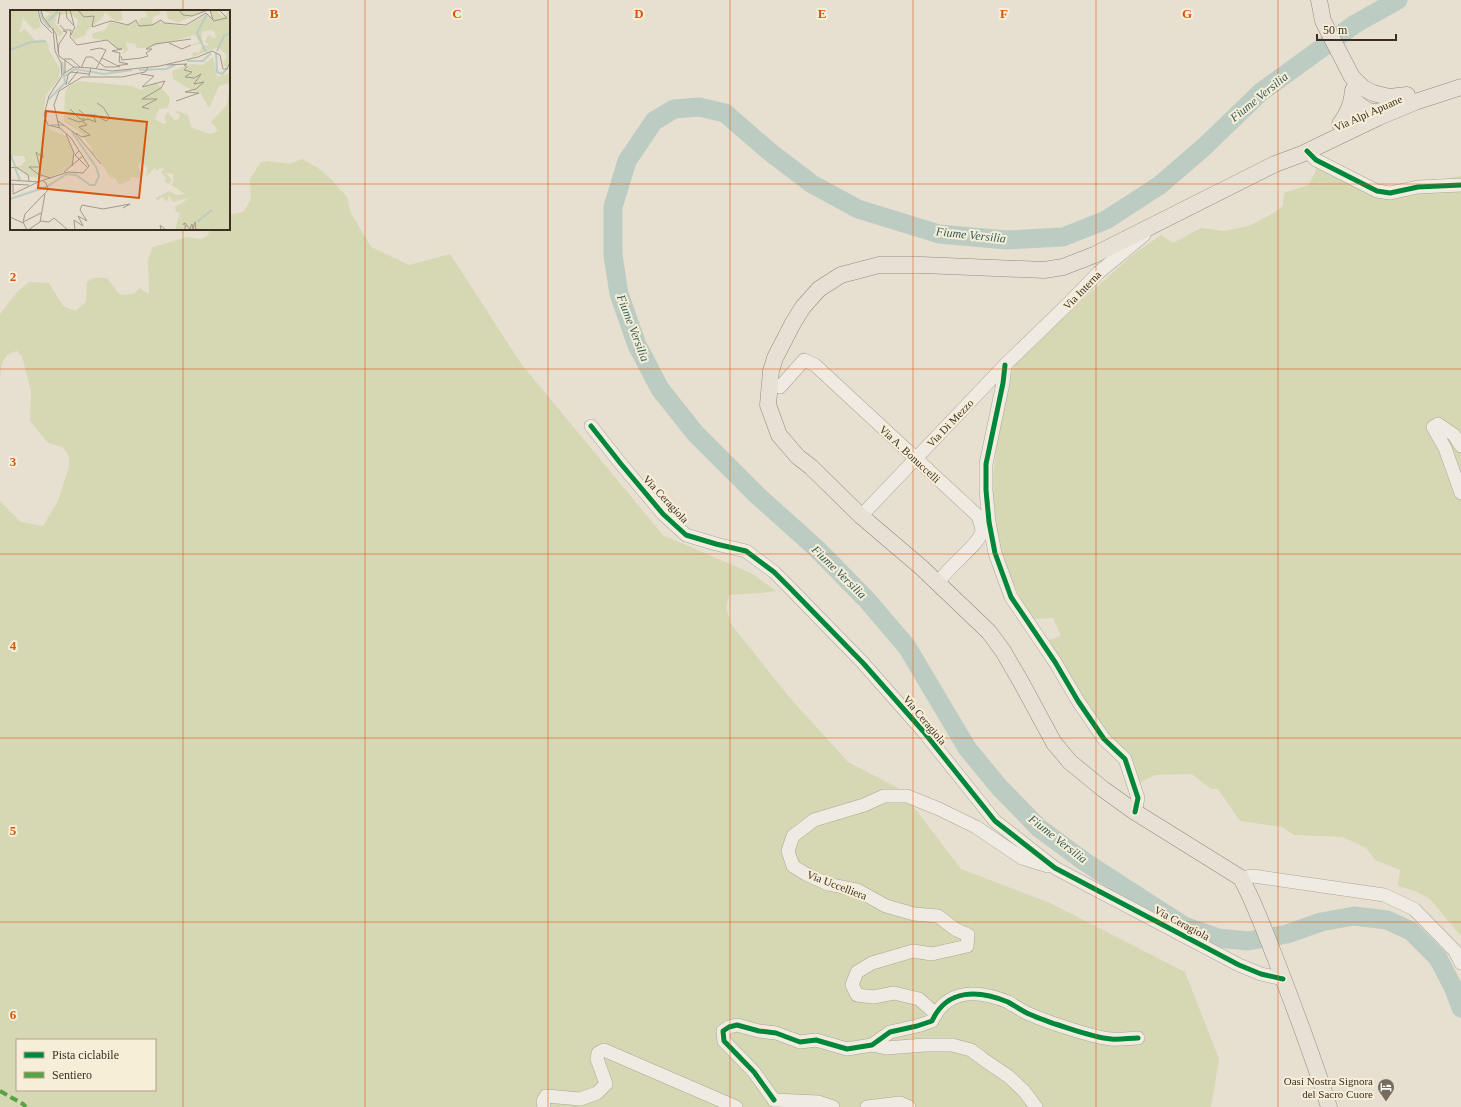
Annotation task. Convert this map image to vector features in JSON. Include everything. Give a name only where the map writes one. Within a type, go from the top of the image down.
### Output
[{"type":"main road","points":[[1319,0],[1323,21],[1349,71],[1363,88],[1383,96],[1411,99]]},
{"type":"main road","points":[[1340,124],[1348,113],[1352,99],[1349,71]]},
{"type":"main road","name":"Via Alpi Apuane","points":[[1411,99],[1428,88],[1461,82]]},
{"type":"main road","name":"Via Alpi Apuane","points":[[1283,161],[1303,144],[1340,124],[1372,115],[1411,99],[1461,87]]},
{"type":"main road","points":[[1369,91],[1372,115]]},
{"type":"main road","points":[[1352,99],[1372,115]]},
{"type":"main road","points":[[1329,1107],[1317,1070],[1283,979],[1250,894],[1241,878],[1135,812],[1103,789],[1070,762],[1054,743],[1003,651],[989,632],[922,568],[861,516],[811,467],[798,457],[779,435],[768,405],[771,371],[775,358],[802,307],[819,288],[841,275],[879,265],[922,265],[1044,270],[1063,267],[1094,255],[1162,220],[1329,140],[1372,115]]},
{"type":"street","points":[[1306,151],[1316,160],[1377,191],[1390,193],[1418,187],[1461,185]]},
{"type":"street","name":"Via Interna","points":[[1005,365],[1098,273],[1162,220]]},
{"type":"street","name":"Via A. Bonuccelli","points":[[780,387],[804,360],[815,366],[978,516],[982,530],[978,540],[942,576],[938,584]]},
{"type":"street","points":[[1005,365],[1003,384],[986,464],[986,490],[989,522],[995,553],[1011,597],[1104,739],[1125,759],[1138,798],[1135,812]]},
{"type":"street","name":"Via Di Mezzo","points":[[861,516],[1005,365]]},
{"type":"street","points":[[1461,446],[1454,435],[1438,424],[1433,427],[1445,448],[1461,493]]},
{"type":"street","name":"Via Ceragiola","points":[[592,426],[621,464],[663,514],[686,535],[746,551],[774,572],[873,675],[923,731],[995,821],[1055,868],[1239,966],[1261,974],[1283,979]]},
{"type":"street","name":"Via Uccelliera","points":[[936,1014],[919,999],[894,993],[873,998],[857,995],[852,985],[857,972],[872,963],[913,951],[932,954],[967,946],[968,935],[955,929],[938,916],[914,914],[886,906],[857,890],[828,884],[806,874],[793,866],[788,851],[793,836],[814,820],[864,805],[884,796],[907,796],[976,827],[1022,858],[1055,868]]},
{"type":"street","points":[[1241,878],[1253,876],[1384,895],[1414,909],[1455,952],[1461,963]]},
{"type":"street","points":[[872,1045],[890,1032],[932,1021],[944,1003],[956,996],[969,994],[985,995],[1008,1002],[1028,1014],[1110,1039],[1138,1038]]},
{"type":"street","points":[[833,1107],[818,1102],[772,1103],[754,1072],[724,1041],[723,1031],[729,1027],[737,1025],[759,1031],[776,1033],[800,1042],[816,1040],[846,1049],[872,1045],[886,1048],[925,1045],[952,1045],[971,1050],[1008,1076],[1024,1091],[1036,1107]]},
{"type":"street","points":[[544,1107],[543,1101],[546,1096],[580,1099],[597,1093],[606,1084],[597,1059],[598,1053],[604,1050],[736,1107]]},
{"type":"street","points":[[867,1107],[900,1104],[909,1107]]},
{"type":"green space","points":[[1319,158],[1383,190],[1461,176],[1461,936],[1430,899],[1415,891],[1398,886],[1400,870],[1375,860],[1366,848],[1343,837],[1294,835],[1282,827],[1240,821],[1218,789],[1211,789],[1192,774],[1155,775],[1139,783],[1085,706],[1049,640],[1061,636],[1053,618],[1033,619],[1020,597],[1004,564],[994,527],[992,484],[998,436],[1007,386],[1014,366],[1033,345],[1131,256],[1161,235],[1173,243],[1201,228],[1224,231],[1249,226],[1272,214],[1283,206],[1284,193],[1308,185],[1315,173]]},
{"type":"green space","points":[[302,159],[318,168],[329,177],[347,197],[350,211],[371,247],[409,265],[450,254],[522,365],[663,535],[751,573],[776,591],[729,595],[726,608],[731,624],[790,698],[848,762],[900,789],[961,869],[1050,903],[1185,972],[1219,1059],[1211,1107],[0,1107],[0,501],[21,522],[43,526],[58,501],[69,467],[69,459],[67,452],[62,447],[48,443],[30,421],[31,391],[22,356],[17,351],[11,353],[4,359],[1,367],[0,383],[0,314],[18,291],[29,282],[49,283],[63,306],[75,311],[86,302],[87,282],[93,278],[107,278],[120,295],[134,294],[139,288],[149,294],[148,260],[153,247],[187,237],[201,239],[207,236],[210,230],[230,230],[230,215],[243,212],[251,200],[250,179],[261,162],[268,161],[289,164]]},
{"type":"waterway","name":"Fiume Versilia","points":[[1398,0],[1355,24],[1261,92],[1204,147],[1160,185],[1106,220],[1063,237],[1007,240],[939,234],[858,209],[812,184],[770,152],[725,113],[699,107],[674,109],[654,121],[627,161],[613,207],[613,255],[619,294],[637,345],[660,389],[695,433],[758,496],[817,549],[867,600],[907,647],[967,748],[999,787],[1039,828],[1085,862],[1184,926],[1218,938],[1248,941],[1287,934],[1321,922],[1354,916],[1387,920],[1411,931],[1438,958],[1454,989],[1461,1008]]},
{"type":"marked path","points":[[0,1091],[26,1107]]},
{"type":"cycle path","points":[[1307,151],[1316,160],[1377,191],[1390,193],[1418,187],[1461,185]]},
{"type":"cycle path","points":[[1005,365],[1003,383],[986,464],[986,490],[989,522],[995,553],[1011,597],[1104,739],[1125,759],[1138,798],[1135,812]]},
{"type":"cycle path","points":[[591,426],[663,514],[686,535],[746,551],[774,572],[863,663],[923,731],[995,821],[1055,868],[1239,965],[1261,974],[1283,979]]},
{"type":"cycle path","points":[[774,1100],[754,1072],[724,1041],[723,1031],[729,1027],[737,1025],[759,1031],[776,1033],[800,1042],[816,1040],[847,1049],[872,1045],[890,1032],[932,1021],[938,1010],[946,1002],[955,997],[975,994],[997,998],[1008,1002],[1036,1017],[1090,1035],[1114,1039],[1138,1038]]},
{"type":"place","name":"Oasi Nostra Signora del Sacro Cuore","points":[[1386,1102]]}]
